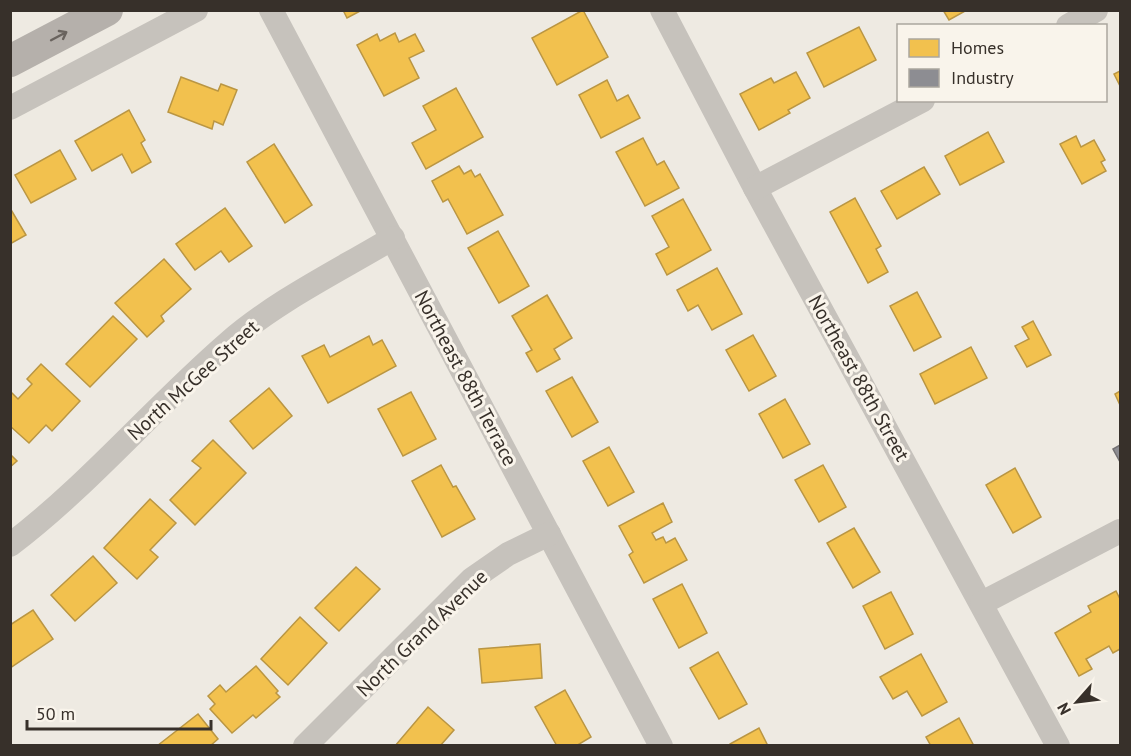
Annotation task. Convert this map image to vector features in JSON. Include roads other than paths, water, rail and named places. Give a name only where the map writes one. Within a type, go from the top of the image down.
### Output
[{"type":"main road","points":[[10,61],[107,10]]},
{"type":"street","points":[[10,108],[196,10]]},
{"type":"street","name":"Northeast 88th Terrace","points":[[271,10],[661,746]]},
{"type":"street","name":"Northeast 88th Street","points":[[662,10],[755,188],[1058,746]]},
{"type":"street","points":[[1072,24],[1096,10]]},
{"type":"street","points":[[755,188],[919,102]]},
{"type":"street","name":"North McGee Street","points":[[10,545],[60,504],[183,383],[230,341],[282,303],[393,238]]},
{"type":"street","points":[[982,603],[1120,531]]},
{"type":"street","name":"North Grand Avenue","points":[[305,746],[472,579],[508,554],[549,534]]}]
